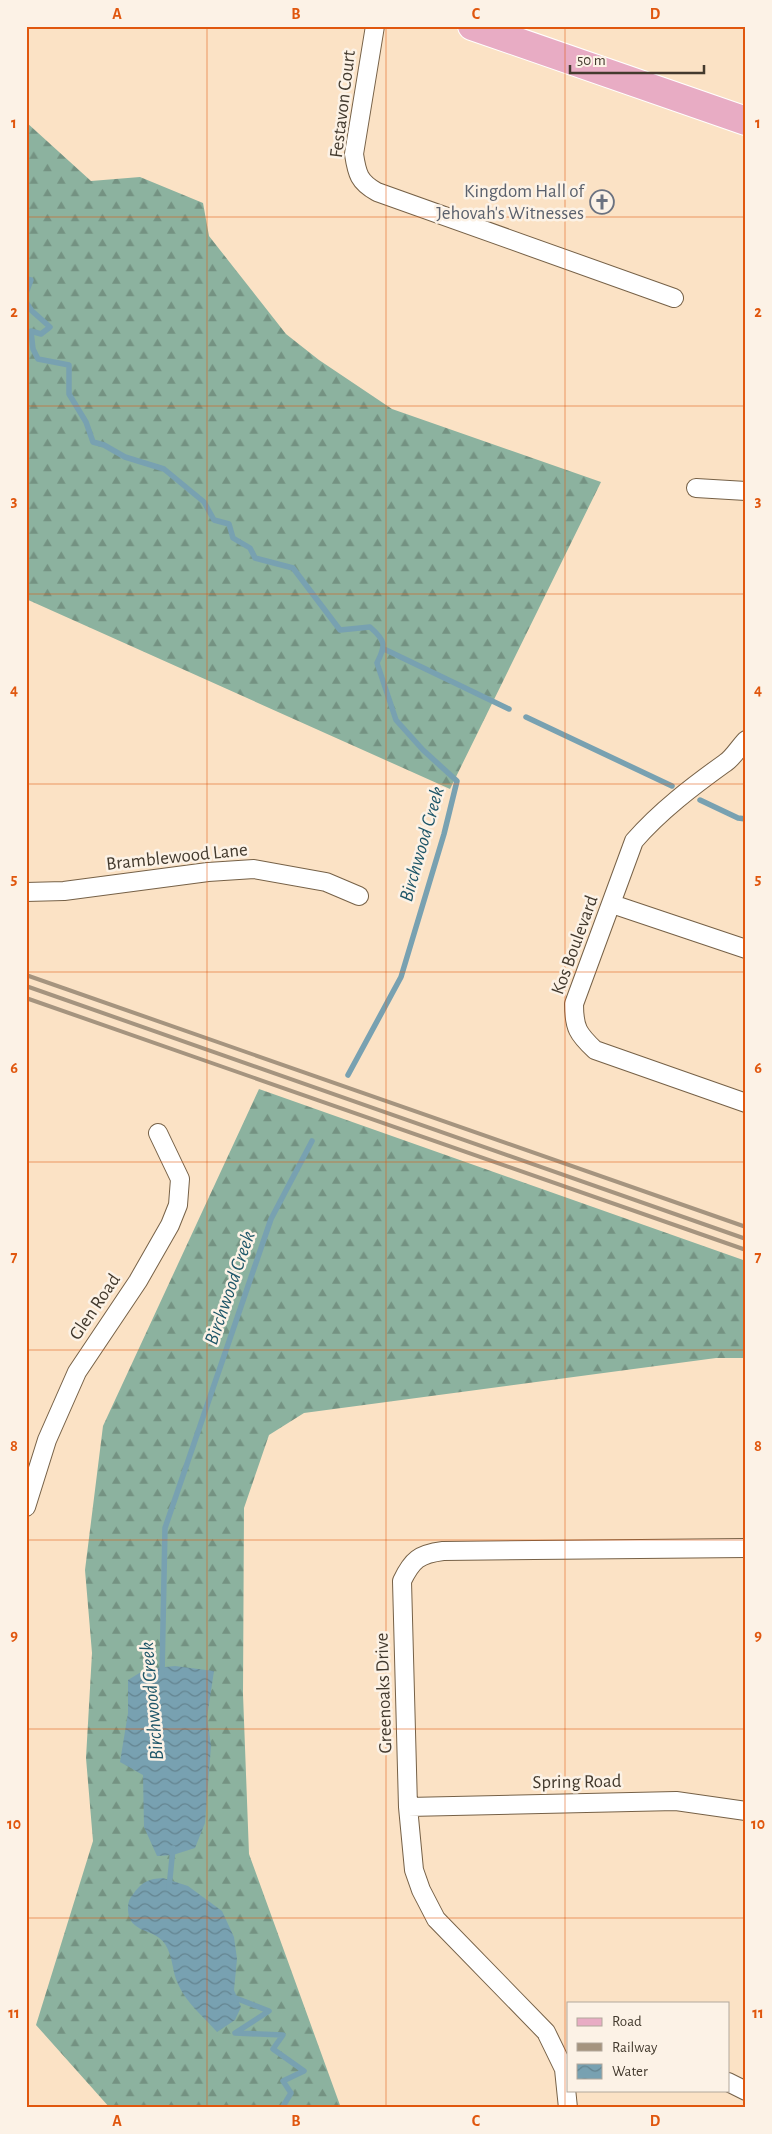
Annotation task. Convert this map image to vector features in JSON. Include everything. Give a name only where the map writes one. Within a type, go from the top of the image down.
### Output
[{"type":"main road","points":[[472,26],[746,121]]},
{"type":"street","name":"Festavon Court","points":[[375,26],[354,154],[356,170],[364,185],[386,195],[674,298]]},
{"type":"street","points":[[696,488],[746,491]]},
{"type":"street","name":"Kos Boulevard","points":[[746,740],[726,762],[715,769],[644,829],[634,841],[574,1004],[574,1020],[577,1031],[595,1050],[746,1102]]},
{"type":"street","name":"Bramblewood Lane","points":[[26,892],[64,891],[208,872],[254,869],[326,882],[359,896]]},
{"type":"street","points":[[612,904],[746,949]]},
{"type":"street","name":"Glen Road","points":[[26,1507],[47,1440],[77,1372],[138,1281],[170,1226],[178,1205],[180,1179],[158,1133]]},
{"type":"street","name":"Greenoaks Drive","points":[[567,2088],[566,2069],[546,2032],[436,1919],[421,1890],[414,1870],[408,1807],[402,1581],[410,1564],[426,1553],[443,1551],[746,1548]]},
{"type":"street","name":"Spring Road","points":[[408,1807],[676,1801],[746,1811]]},
{"type":"street","points":[[730,2083],[746,2091]]},
{"type":"street","name":"Greenoaks Drive","points":[[567,2092],[568,2108]]},
{"type":"green space","points":[[26,122],[91,181],[140,177],[203,203],[209,236],[286,334],[319,360],[392,409],[601,482],[450,789],[26,599]]},
{"type":"green space","points":[[259,1089],[746,1261],[746,1358],[716,1358],[304,1413],[269,1435],[244,1508],[243,1694],[249,1854],[341,2108],[110,2108],[36,2025],[93,1841],[86,1758],[92,1653],[85,1570],[103,1426]]},
{"type":"water","points":[[175,1666],[214,1671],[207,1717],[211,1746],[205,1823],[195,1848],[173,1855],[157,1856],[144,1827],[143,1775],[120,1762],[128,1713],[128,1680],[146,1669]]},
{"type":"water","points":[[163,1878],[188,1886],[222,1911],[234,1937],[237,1959],[234,1990],[241,2007],[235,2020],[217,2032],[191,2004],[182,1991],[176,1979],[170,1954],[165,1944],[155,1935],[138,1927],[129,1918],[129,1903],[137,1889],[147,1881]]},
{"type":"waterway","name":"Birchwood Creek","points":[[26,279],[31,280],[26,293]]},
{"type":"waterway","name":"Birchwood Creek","points":[[26,302],[32,311],[50,327],[41,334],[31,331],[33,349],[38,359],[69,365],[69,394],[86,422],[93,442],[104,445],[125,457],[164,469],[204,502],[214,520],[229,524],[233,538],[250,548],[255,558],[293,568],[340,630],[370,627],[382,640],[382,652],[377,663],[396,720],[423,750],[457,781],[444,834],[401,977],[348,1075]]},
{"type":"waterway","points":[[384,649],[509,709]]},
{"type":"waterway","points":[[526,717],[672,786]]},
{"type":"waterway","points":[[700,800],[738,818],[746,819]]},
{"type":"waterway","name":"Birchwood Creek","points":[[162,1675],[165,1528],[271,1219],[312,1141]]},
{"type":"waterway","name":"Birchwood Creek","points":[[169,1888],[173,1848]]},
{"type":"waterway","name":"Birchwood Creek","points":[[233,1997],[269,2011],[235,2033],[283,2035],[273,2049],[304,2071],[283,2081],[291,2093],[282,2108]]},
{"type":"railway","points":[[26,975],[746,1227]]},
{"type":"railway","points":[[26,986],[746,1239]]},
{"type":"railway","points":[[26,998],[746,1250]]},
{"type":"place","name":"Kingdom Hall of Jehovah's Witnesses","points":[[602,202]]}]
